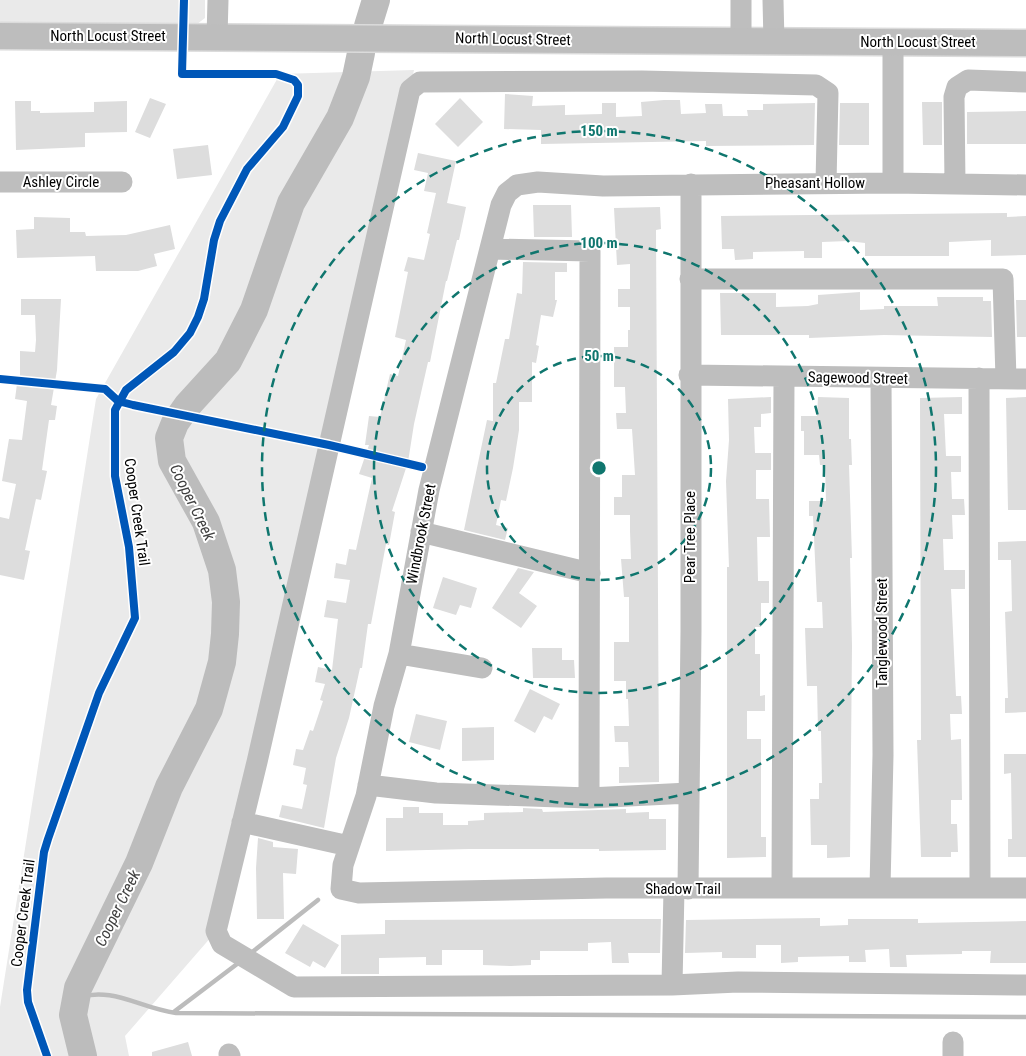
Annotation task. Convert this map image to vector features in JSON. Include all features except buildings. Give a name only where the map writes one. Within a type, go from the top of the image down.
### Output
[{"type":"main road","name":"North Locust Street","points":[[0,36],[1026,43]]},
{"type":"street","points":[[217,36],[218,0]]},
{"type":"street","points":[[741,0],[741,42]]},
{"type":"street","points":[[774,0],[774,42]]},
{"type":"street","points":[[893,42],[893,183]]},
{"type":"street","points":[[955,184],[954,97],[957,87],[968,80],[1026,82]]},
{"type":"street","points":[[826,183],[828,93],[816,85],[642,81],[420,82],[410,90],[216,931],[222,944],[294,987],[672,985],[738,982],[1026,985]]},
{"type":"street","name":"Ashley Circle","points":[[0,182],[122,182]]},
{"type":"street","name":"Pheasant Hollow","points":[[517,184],[538,182],[604,186],[826,183],[1026,185]]},
{"type":"street","name":"Windbrook Street","points":[[341,889],[343,865],[368,786],[384,706],[399,654],[429,490],[501,205],[507,193],[517,184]]},
{"type":"street","name":"Pear Tree Place","points":[[672,985],[689,794],[691,184]]},
{"type":"street","points":[[491,248],[590,251],[589,798]]},
{"type":"street","points":[[690,279],[1003,279],[1016,379]]},
{"type":"street","name":"Sagewood Street","points":[[689,375],[1016,379]]},
{"type":"street","points":[[782,888],[784,377]]},
{"type":"street","name":"Tanglewood Street","points":[[880,888],[883,756],[881,378]]},
{"type":"street","points":[[979,378],[980,888]]},
{"type":"street","points":[[421,532],[590,573]]},
{"type":"street","points":[[399,654],[482,668]]},
{"type":"street","points":[[368,786],[436,793],[589,798],[689,794]]},
{"type":"street","points":[[242,822],[349,846]]},
{"type":"street","name":"Shadow Trail","points":[[341,889],[359,892],[1026,888]]},
{"type":"shaded area","points":[[0,0],[205,0],[205,18],[197,24],[0,27]]},
{"type":"shaded area","points":[[414,70],[212,936],[125,1036],[129,1056],[0,1056],[0,1007],[96,399],[280,74]]},
{"type":"waterway","name":"Cooper Creek","points":[[368,26],[376,0]]},
{"type":"waterway","name":"Cooper Creek","points":[[83,1056],[73,1015],[78,988],[139,863],[169,787],[209,709],[222,662],[226,602],[222,570],[206,522],[172,461],[169,438],[175,423],[187,406],[228,361],[254,310],[291,203],[340,118],[356,77],[361,53]]},
{"type":"waterway","points":[[251,953],[318,900]]},
{"type":"waterway","points":[[175,1011],[241,961]]},
{"type":"waterway","points":[[75,998],[89,995],[115,996],[176,1013],[1026,1017]]},
{"type":"cycle path","name":"Cooper Creek Trail","points":[[47,1056],[28,1002],[27,990],[44,852],[99,693],[135,618],[129,547],[115,476],[115,410],[126,390],[174,352],[190,333],[204,299],[214,240],[220,221],[247,169],[283,127],[298,96],[298,85],[294,80],[276,74],[182,74],[184,0]]},
{"type":"cycle path","points":[[0,379],[105,389],[118,401],[133,405],[329,445],[422,467]]}]
